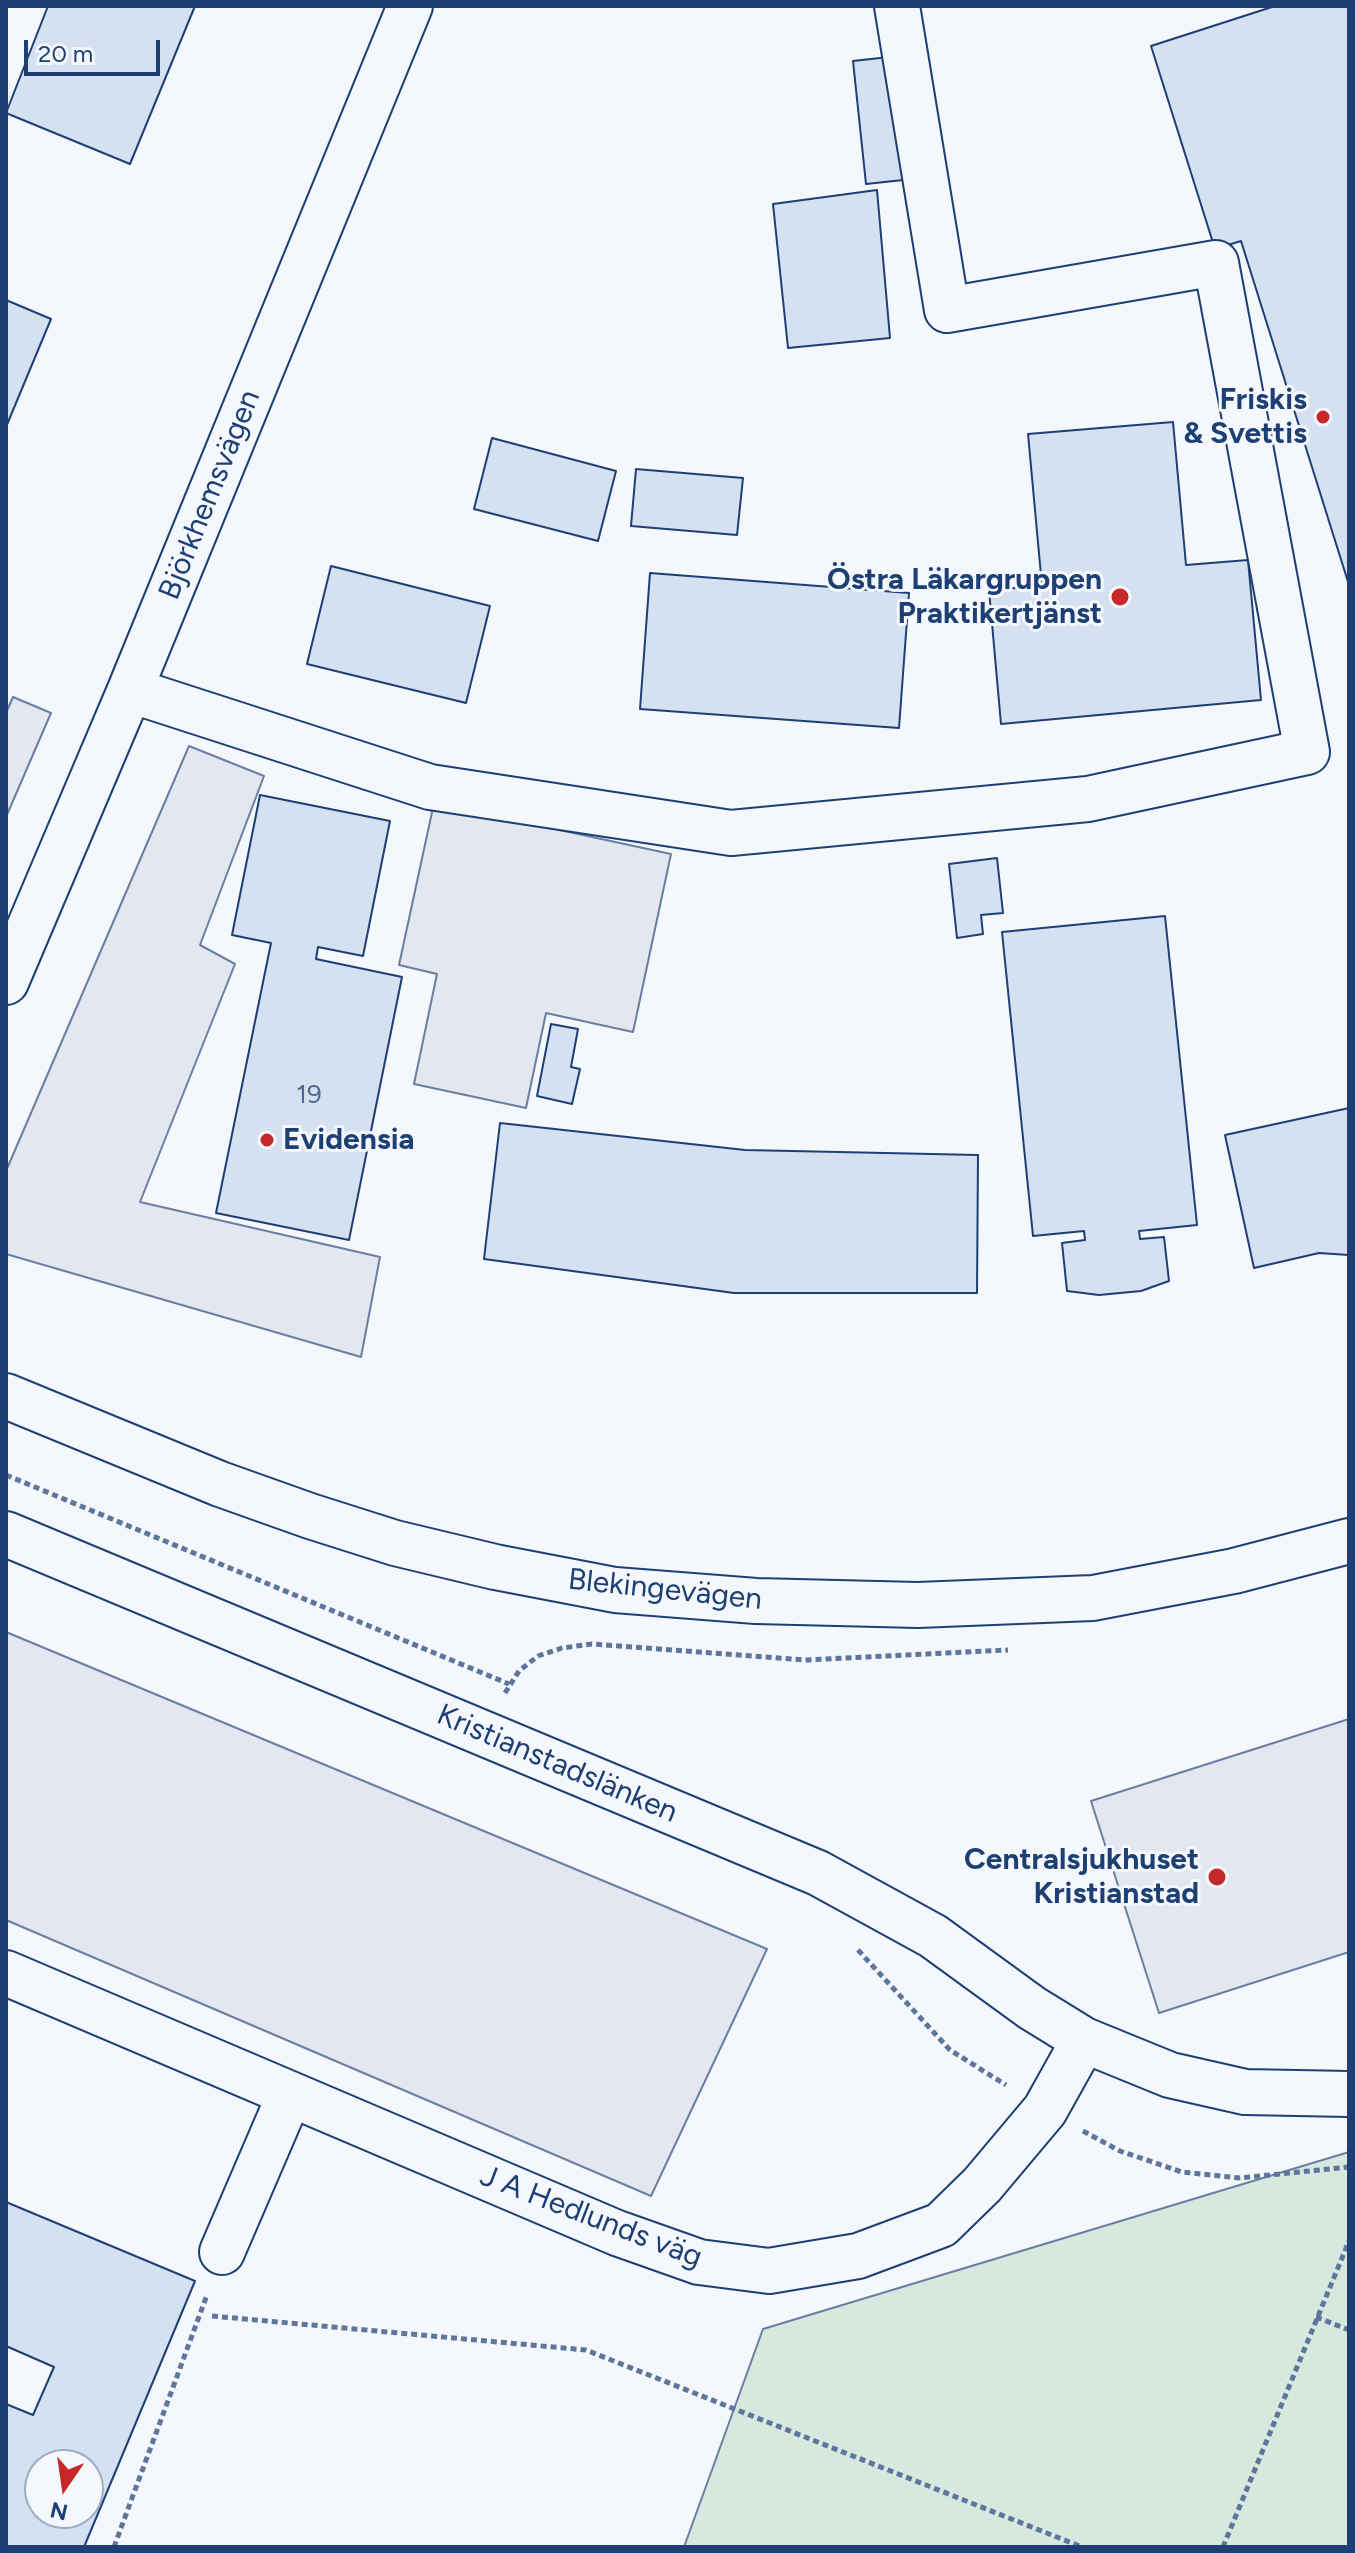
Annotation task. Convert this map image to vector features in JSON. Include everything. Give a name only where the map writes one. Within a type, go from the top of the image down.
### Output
[{"type":"street","name":"Björkhemsvägen","points":[[6,982],[130,690],[410,6]]},
{"type":"street","points":[[130,690],[430,787],[731,833],[1088,799],[1307,752],[1216,263],[947,310],[897,6]]},
{"type":"street","name":"Blekingevägen","points":[[6,1396],[220,1484],[310,1516],[395,1543],[495,1567],[615,1590],[756,1601],[918,1605],[1093,1598],[1234,1571],[1349,1541]]},
{"type":"street","name":"Kristianstadslänken","points":[[6,1534],[818,1873],[933,1936],[1032,2008],[1084,2040]]},
{"type":"street","name":"J A Hedlunds väg","points":[[6,1973],[617,2233],[699,2262],[769,2271],[858,2256],[941,2225],[982,2185],[1045,2110],[1084,2040]]},
{"type":"street","points":[[1084,2040],[1170,2075],[1245,2092],[1349,2094]]},
{"type":"street","points":[[222,2252],[290,2094]]},
{"type":"path","points":[[6,1475],[509,1684]]},
{"type":"path","points":[[852,1943],[950,2050],[1045,2110],[1120,2151],[1182,2172],[1240,2178],[1349,2167]]},
{"type":"path","points":[[1223,2547],[1349,2241]]},
{"type":"path","points":[[114,2547],[222,2252]]},
{"type":"path","points":[[212,2316],[586,2350],[1082,2547]]},
{"type":"path","points":[[1316,2317],[1349,2330]]},
{"type":"shaded area","points":[[13,697],[51,713],[6,817],[6,713]]},
{"type":"shaded area","points":[[189,746],[264,776],[200,945],[235,964],[140,1202],[380,1257],[361,1357],[6,1254],[6,1171]]},
{"type":"shaded area","points":[[434,803],[671,854],[633,1032],[546,1013],[526,1108],[414,1084],[437,974],[399,965]]},
{"type":"shaded area","points":[[6,1632],[767,1949],[651,2196],[6,1920]]},
{"type":"shaded area","name":"Centralsjukhuset Kristianstad","points":[[1349,1719],[1349,1952],[1159,2013],[1091,1801]]},
{"type":"shaded area","points":[[1349,2152],[1349,2547],[684,2547],[763,2329]]},
{"type":"building","points":[[48,6],[195,6],[130,164],[6,113]]},
{"type":"building","name":"Friskis & Svettis","points":[[1275,6],[1349,6],[1349,585],[1241,241],[1215,249],[1151,46]]},
{"type":"building","points":[[889,57],[903,180],[866,184],[853,61]]},
{"type":"building","points":[[877,190],[890,338],[788,348],[773,204]]},
{"type":"building","points":[[6,300],[51,319],[6,427]]},
{"type":"building","points":[[1173,422],[1186,565],[1248,560],[1261,700],[1001,724],[989,590],[1042,586],[1028,434]]},
{"type":"building","points":[[492,438],[616,471],[598,541],[474,509]]},
{"type":"building","points":[[636,469],[743,478],[737,535],[631,526]]},
{"type":"building","points":[[331,566],[490,606],[466,703],[307,664]]},
{"type":"building","points":[[650,573],[909,593],[899,728],[640,709]]},
{"type":"building","points":[[260,795],[390,821],[363,956],[318,947],[316,959],[402,977],[349,1240],[216,1213],[271,943],[232,935]]},
{"type":"building","points":[[997,858],[1003,913],[981,915],[983,934],[957,938],[949,864]]},
{"type":"building","points":[[1165,916],[1197,1225],[1139,1231],[1140,1239],[1164,1237],[1169,1281],[1141,1291],[1099,1295],[1067,1291],[1062,1243],[1085,1240],[1084,1231],[1033,1236],[1002,932]]},
{"type":"building","points":[[551,1024],[578,1029],[571,1067],[580,1069],[572,1104],[537,1096]]},
{"type":"building","points":[[1349,1108],[1349,1255],[1319,1253],[1254,1268],[1225,1135]]},
{"type":"building","points":[[500,1123],[745,1150],[978,1155],[977,1293],[734,1293],[484,1259]]},
{"type":"building","points":[[6,2202],[195,2281],[104,2499],[104,2449],[24,2449],[24,2529],[92,2529],[84,2547],[6,2547],[6,2404],[33,2415],[54,2367],[6,2346]]},
{"type":"place","name":"Friskis & Svettis","points":[[1323,417]]},
{"type":"place","name":"Östra Läkargruppen Praktikertjänst","points":[[1120,597]]},
{"type":"place","name":"Evidensia","points":[[267,1140]]},
{"type":"place","name":"Centralsjukhuset Kristianstad","points":[[1217,1877]]}]
